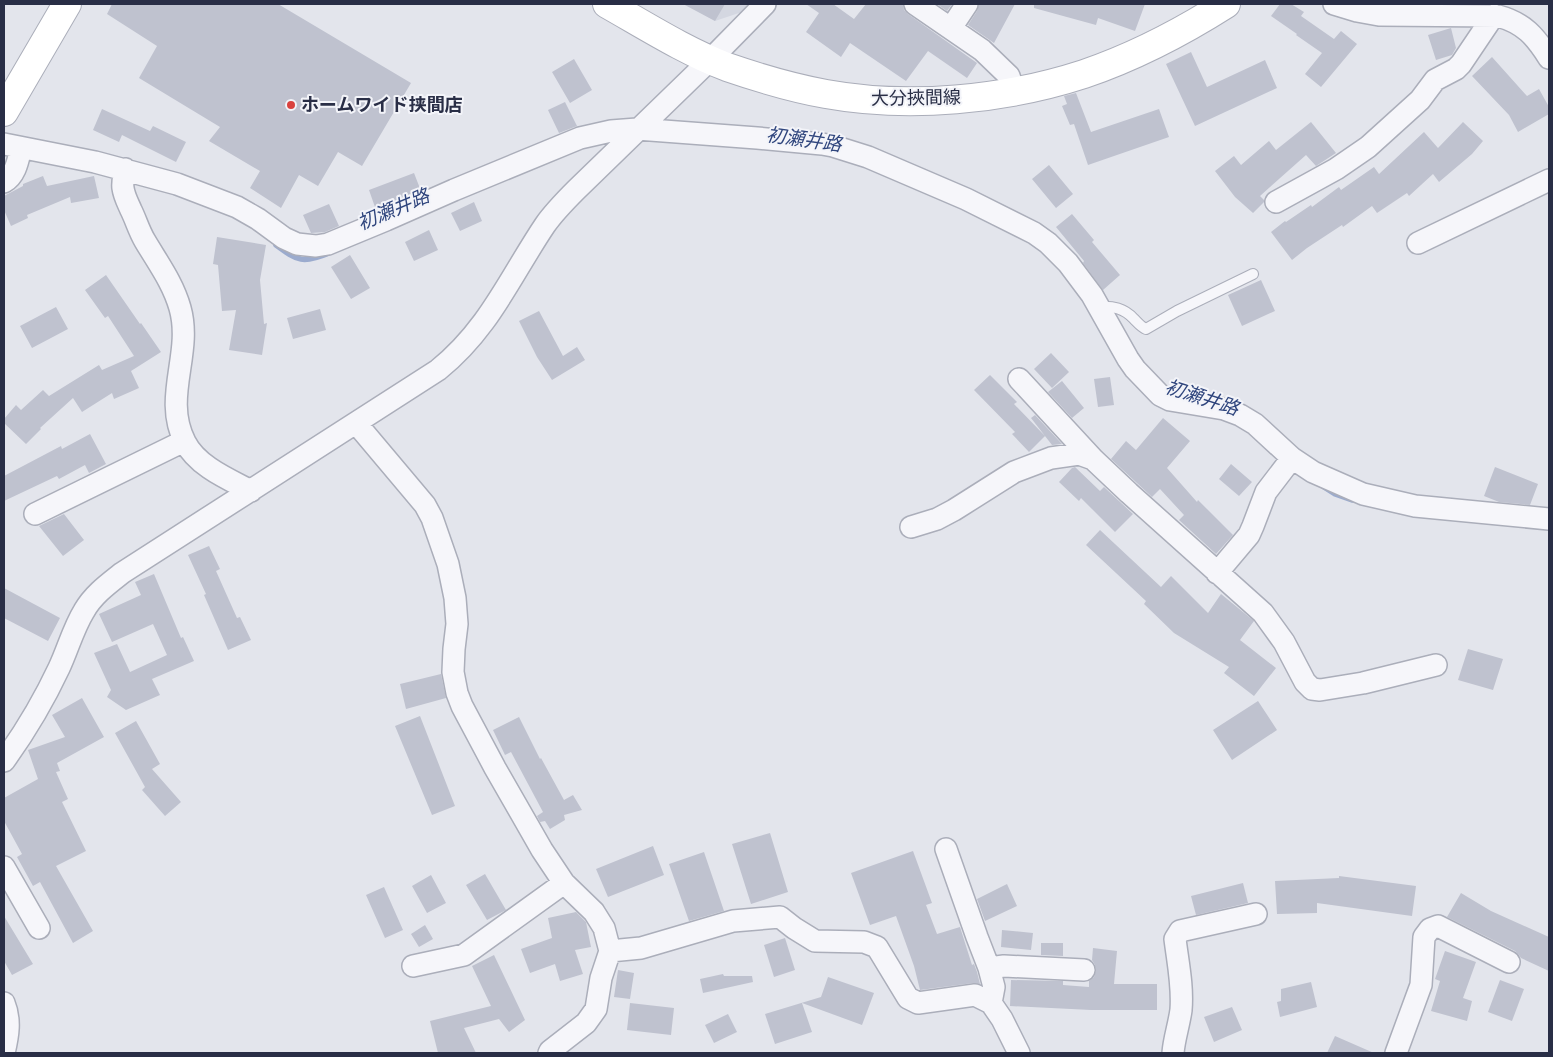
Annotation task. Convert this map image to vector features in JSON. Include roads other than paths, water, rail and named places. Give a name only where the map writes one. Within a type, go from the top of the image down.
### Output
[{"type":"main road","points":[[4,112],[67,4]]},
{"type":"main road","name":"大分挾間線","points":[[607,4],[690,51],[741,71],[826,94],[905,101],[958,98],[1014,91],[1071,78],[1164,41],[1226,4]]},
{"type":"street","points":[[6,755],[28,726],[60,667],[84,611],[99,592],[122,573],[438,370],[465,345],[492,311],[536,239],[557,210],[765,4]]},
{"type":"street","points":[[915,4],[982,50],[1006,72],[1014,91]]},
{"type":"street","points":[[951,28],[967,4]]},
{"type":"street","points":[[1334,4],[1362,12],[1384,15],[1494,16],[1511,20],[1532,34],[1549,58]]},
{"type":"street","points":[[1276,202],[1336,169],[1368,147],[1420,100],[1435,80],[1456,69],[1461,64],[1494,16]]},
{"type":"street","points":[[4,182],[9,179],[16,167],[12,146],[95,162],[177,184],[222,201],[248,213],[284,238],[297,244],[316,246],[328,244],[580,138],[612,131],[637,129],[822,144],[850,150],[966,199],[1034,233],[1048,243],[1068,263],[1099,307],[1128,359],[1139,374],[1160,395],[1170,400],[1224,409],[1240,415],[1255,424],[1292,458],[1313,472],[1363,494],[1415,506],[1549,519]]},
{"type":"street","points":[[125,169],[123,183],[125,195],[145,241],[164,271],[176,297],[183,319],[184,335],[175,412],[184,441],[201,462],[218,474],[251,491]]},
{"type":"street","points":[[1418,243],[1549,180]]},
{"type":"street","points":[[1019,379],[1093,459],[1263,613],[1284,642],[1305,682],[1312,689],[1320,690],[1363,682],[1436,665]]},
{"type":"street","points":[[356,423],[416,494],[432,518],[448,564],[457,613],[453,660],[457,694],[495,768],[542,850],[564,883],[594,912],[604,928],[610,951],[596,1009],[586,1023],[550,1050],[549,1053]]},
{"type":"street","points":[[35,514],[184,441]]},
{"type":"street","points":[[911,527],[937,519],[1014,472],[1051,458],[1079,454],[1093,459]]},
{"type":"street","points":[[1217,573],[1249,535],[1266,492],[1292,458]]},
{"type":"street","points":[[946,849],[989,968],[994,987],[991,1003]]},
{"type":"street","points":[[4,867],[39,928]]},
{"type":"street","points":[[413,966],[464,955],[564,883]]},
{"type":"street","points":[[1173,1053],[1181,998],[1181,982],[1175,939],[1180,932],[1256,914]]},
{"type":"street","points":[[610,951],[641,948],[732,921],[780,917],[814,940],[864,942],[877,947],[908,998],[918,1003],[975,995],[991,1003],[1002,1019],[1019,1053]]},
{"type":"street","points":[[1396,1053],[1421,985],[1424,937],[1430,929],[1438,926],[1509,962]]},
{"type":"street","points":[[989,968],[1004,966],[1084,970]]},
{"type":"street","points":[[4,1003],[8,1015],[4,1053]]},
{"type":"lane","points":[[1099,307],[1108,306],[1126,311],[1146,329],[1177,311],[1253,274]]},
{"type":"waterway","name":"初瀬井路","points":[[276,245],[290,255],[307,260],[329,253]]},
{"type":"waterway","name":"初瀬井路","points":[[1324,487],[1335,494],[1352,500]]},
{"type":"place","name":"ホームワイド挟間店","points":[[291,105]]}]
